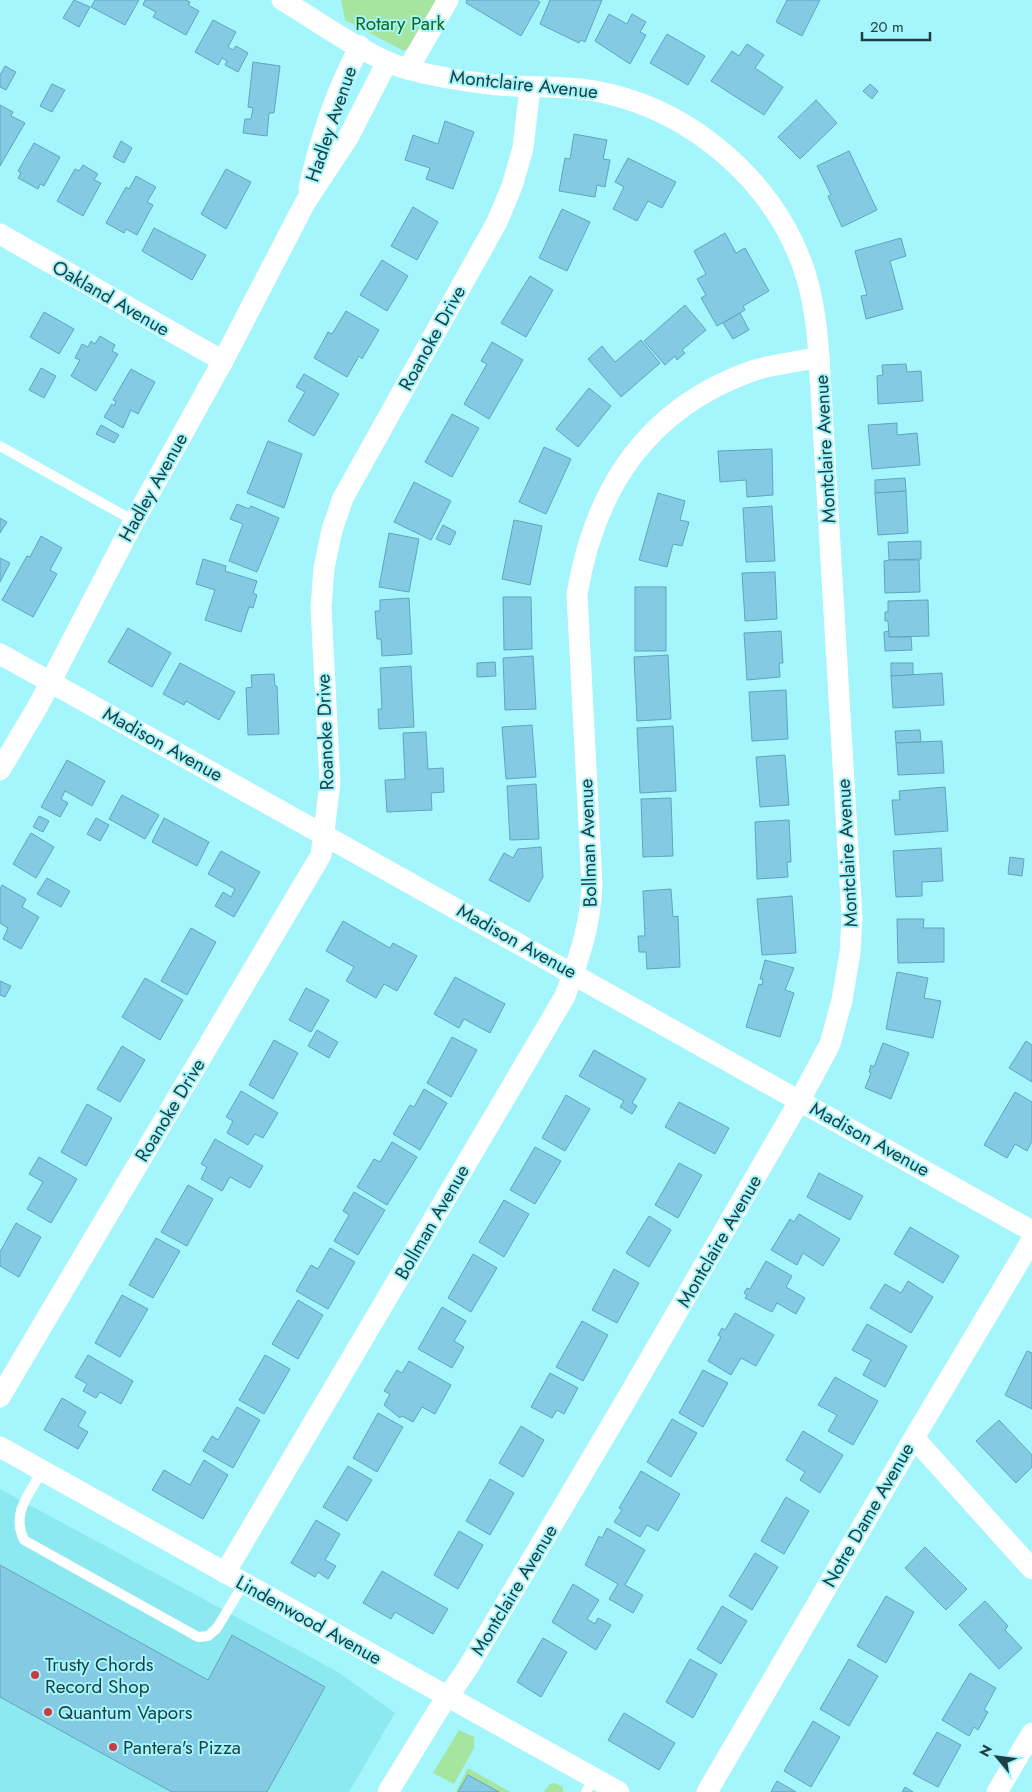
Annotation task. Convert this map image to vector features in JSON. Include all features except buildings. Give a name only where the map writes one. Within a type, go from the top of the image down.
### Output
[{"type":"street","name":"Montclaire Avenue","points":[[282,0],[309,7],[360,46],[387,62],[408,69],[488,84],[570,87],[590,90],[647,106],[682,123],[715,146],[739,167],[766,199],[785,229],[801,261],[813,301],[819,357],[852,918],[850,953],[842,1000],[830,1044],[800,1100],[622,1408],[467,1669],[447,1697],[388,1792]]},
{"type":"street","points":[[408,69],[448,0]]},
{"type":"street","name":"Hadley Avenue","points":[[305,203],[317,152],[339,91],[360,46]]},
{"type":"street","name":"Hadley Avenue","points":[[0,770],[38,706],[49,681],[134,521],[223,361],[305,203],[349,136],[387,62]]},
{"type":"street","name":"Roanoke Drive","points":[[0,1397],[321,855],[330,784],[330,760],[321,606],[324,568],[332,530],[343,498],[497,222],[512,186],[522,148],[530,87]]},
{"type":"street","name":"Oakland Avenue","points":[[0,234],[223,361]]},
{"type":"street","name":"Bollman Avenue","points":[[225,1573],[565,996],[585,943],[592,884],[577,594],[583,558],[594,522],[611,488],[626,465],[652,434],[682,407],[717,385],[754,370],[819,357]]},
{"type":"street","name":"Madison Avenue","points":[[0,654],[574,972],[1032,1231]]},
{"type":"street","name":"Notre Dame Avenue","points":[[707,1792],[1032,1240]]},
{"type":"street","points":[[914,1438],[1032,1569]]},
{"type":"street","name":"Lindenwood Avenue","points":[[0,1447],[447,1697],[590,1785],[619,1792]]},
{"type":"street","points":[[997,1792],[1032,1733]]},
{"type":"lane","points":[[0,446],[134,521]]},
{"type":"lane","points":[[42,1471],[18,1516],[18,1528],[24,1540],[32,1545],[198,1637],[208,1636],[217,1628],[244,1583]]},
{"type":"shaded area","points":[[0,1489],[338,1672],[395,1713],[349,1792],[0,1792]]},
{"type":"green space","name":"Rotary Park","points":[[341,0],[439,0],[417,40],[404,51],[345,20]]},
{"type":"green space","points":[[459,1730],[474,1737],[474,1748],[454,1784],[433,1773]]},
{"type":"green space","points":[[468,1768],[510,1792],[499,1792],[468,1775],[458,1792],[456,1791]]},
{"type":"green space","points":[[555,1783],[563,1787],[563,1792],[544,1792],[550,1784]]},
{"type":"place","name":"Trusty Chords Record Shop","points":[[35,1675]]},
{"type":"place","name":"Quantum Vapors","points":[[48,1712]]},
{"type":"place","name":"Pantera's Pizza","points":[[113,1747]]}]
